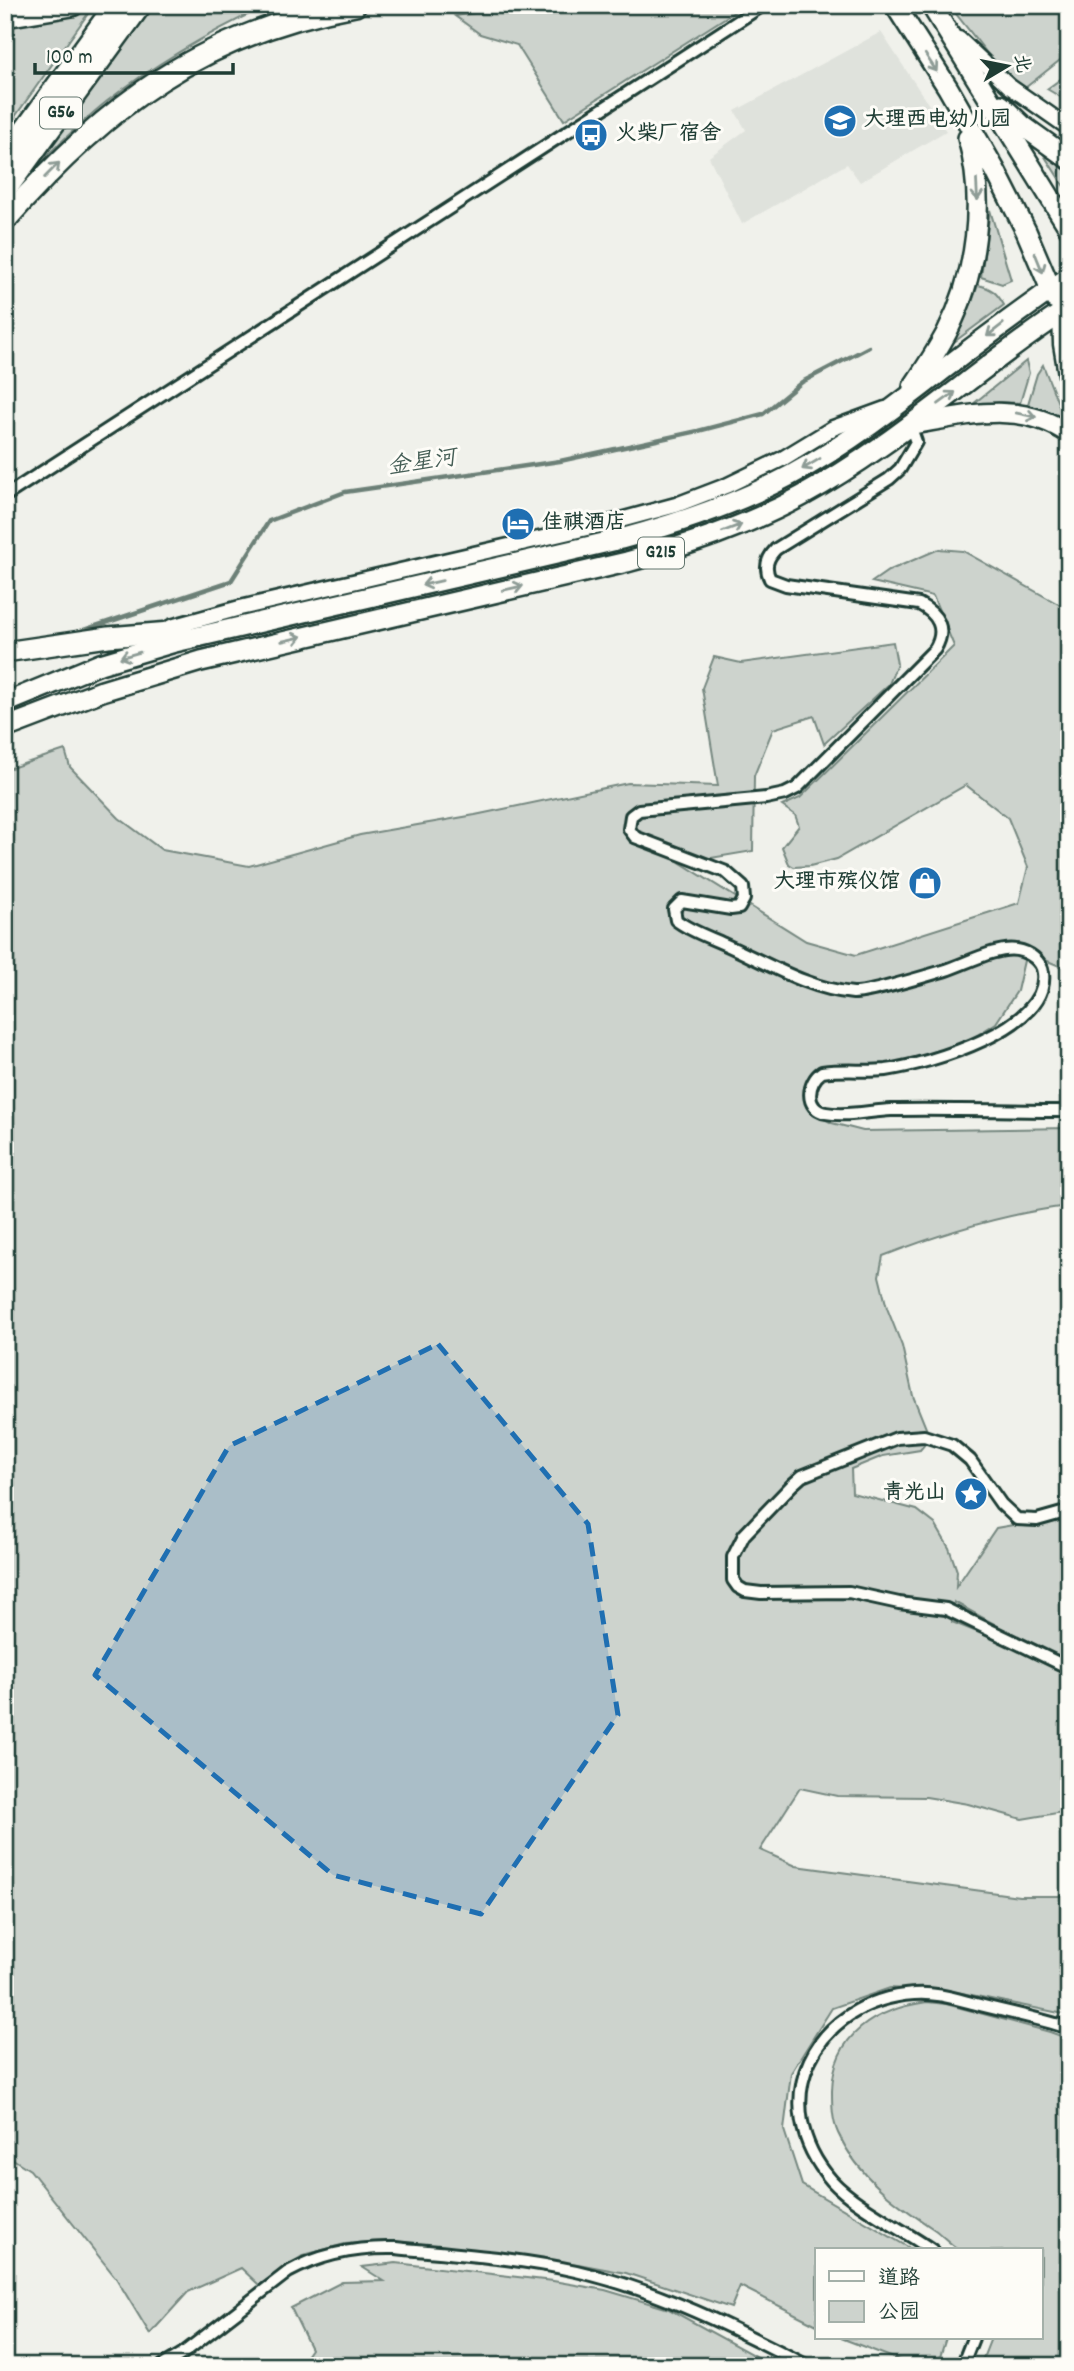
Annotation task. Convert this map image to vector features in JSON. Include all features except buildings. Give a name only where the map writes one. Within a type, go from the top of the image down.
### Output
[{"type":"highway","points":[[5,16],[72,5]]},
{"type":"highway","name":"G56","points":[[5,158],[117,5]]},
{"type":"highway","name":"G56","points":[[5,190],[140,5]]},
{"type":"highway","points":[[5,220],[62,159],[104,121],[179,67],[212,49],[258,30],[300,17],[355,5]]},
{"type":"highway","points":[[895,5],[955,101],[1020,219],[1050,290],[1066,310]]},
{"type":"highway","points":[[935,11],[1069,228]]},
{"type":"highway","points":[[5,138],[92,39]]},
{"type":"highway","points":[[971,69],[1016,120],[1069,159]]},
{"type":"highway","points":[[903,401],[939,347],[954,317],[968,278],[974,246],[977,209],[975,172],[965,127],[955,101]]},
{"type":"highway","points":[[1050,290],[1069,277]]},
{"type":"highway","name":"G215","points":[[5,652],[53,643],[243,626],[681,522],[735,502],[791,476],[843,444],[1050,290]]},
{"type":"highway","name":"G215","points":[[5,728],[102,691],[201,660],[627,562],[689,545],[744,524],[802,497],[856,464],[1066,310]]},
{"type":"highway","points":[[5,703],[100,664],[243,626],[250,649]]},
{"type":"main road","points":[[1066,310],[1063,344],[1069,380]]},
{"type":"main road","points":[[910,425],[980,413],[1007,412],[1039,418],[1069,434]]},
{"type":"street","points":[[5,496],[763,5]]},
{"type":"street","points":[[935,11],[998,76],[1038,109],[1069,128]]},
{"type":"street","points":[[149,634],[240,608],[676,505],[728,485],[782,459],[833,428],[903,401]]},
{"type":"street","points":[[910,425],[916,442],[900,469],[889,479],[776,549],[770,555],[766,568],[770,579],[786,585],[919,604],[931,611],[940,624],[940,638],[935,649],[797,788],[766,798],[639,810],[631,816],[629,829],[635,837],[726,872],[743,887],[744,899],[739,908],[682,901],[674,909],[676,920],[812,984],[855,993],[944,971],[1010,949],[1030,955],[1041,966],[1043,979],[1039,995],[1018,1020],[961,1051],[912,1064],[885,1070],[822,1072],[814,1077],[811,1084],[812,1102],[820,1111],[1069,1111]]},
{"type":"street","points":[[1069,1511],[1037,1520],[1017,1519],[1001,1504],[970,1460],[952,1445],[924,1436],[905,1437],[802,1476],[749,1528],[735,1552],[731,1572],[737,1587],[745,1591],[849,1592],[899,1603],[946,1609],[1069,1668]]},
{"type":"street","points":[[929,2248],[839,2188],[813,2152],[801,2122],[799,2099],[806,2068],[818,2046],[834,2027],[856,2010],[879,2000],[916,1994],[958,1999],[1069,2028]]},
{"type":"street","points":[[162,2366],[182,2354],[288,2272],[307,2261],[374,2247],[545,2265],[578,2272],[628,2286],[711,2317],[808,2366]]},
{"type":"street","points":[[962,2366],[973,2340]]},
{"type":"highlighted area","points":[[438,1344],[588,1524],[618,1715],[481,1914],[333,1875],[95,1675],[229,1446]]},
{"type":"shaded area","name":"大理西电幼儿园","points":[[881,32],[946,131],[860,182],[847,164],[742,224],[709,157],[746,130],[735,111]]},
{"type":"green space","points":[[153,5],[268,5],[204,37],[144,74],[97,110],[34,168]]},
{"type":"green space","points":[[527,5],[745,5],[564,120],[517,45],[480,34],[455,16]]},
{"type":"green space","points":[[949,5],[1068,5],[1069,53],[1025,88],[1020,87],[998,67]]},
{"type":"green space","points":[[92,8],[14,118],[5,127],[5,23]]},
{"type":"green space","points":[[1069,73],[1069,102],[1047,89]]},
{"type":"green space","points":[[1042,152],[1069,168],[1069,194]]},
{"type":"green space","points":[[990,210],[1011,280],[1002,284],[981,277]]},
{"type":"green space","points":[[978,285],[994,292],[1004,305],[950,345],[972,302]]},
{"type":"green space","points":[[1026,361],[1029,373],[1020,403],[972,405]]},
{"type":"green space","points":[[1043,365],[1065,421],[1028,404],[1037,374]]},
{"type":"green space","points":[[939,549],[963,551],[1069,610],[1069,970],[1026,952],[1017,991],[996,1023],[957,1048],[886,1066],[818,1070],[810,1077],[806,1093],[810,1107],[820,1117],[863,1131],[1069,1128],[1069,1206],[974,1225],[883,1256],[879,1276],[887,1308],[902,1346],[913,1396],[930,1438],[920,1450],[883,1456],[851,1469],[852,1493],[917,1510],[935,1524],[949,1548],[957,1571],[956,1587],[996,1528],[1069,1515],[1069,1811],[1022,1819],[968,1804],[926,1797],[837,1796],[800,1788],[760,1850],[796,1866],[1019,1896],[1069,1896],[1069,2015],[962,1993],[890,1988],[832,2008],[791,2073],[784,2130],[802,2185],[910,2248],[815,2248],[815,2324],[740,2286],[731,2308],[626,2273],[578,2264],[387,2241],[345,2244],[304,2255],[259,2285],[241,2268],[188,2292],[150,2334],[116,2278],[30,2170],[5,2154],[5,770],[65,750],[70,767],[119,818],[162,850],[249,866],[360,835],[475,815],[628,783],[718,786],[702,688],[714,657],[741,663],[893,642],[897,664],[889,684],[824,744],[814,716],[773,729],[754,776],[753,851],[681,863],[806,941],[856,955],[1019,903],[1028,867],[1008,818],[966,785],[837,859],[810,866],[794,867],[789,864],[782,847],[799,826],[795,815],[782,806],[800,798],[954,646],[933,596],[872,582],[888,571]],"holes":[[[954,1602],[1062,1661],[952,1622]]]},
{"type":"green space","points":[[927,2002],[946,2004],[1069,2039],[1069,2366],[980,2366],[990,2340],[1042,2340],[1042,2248],[957,2248],[879,2188],[856,2163],[836,2128],[832,2091],[834,2071],[840,2054],[861,2028],[875,2018],[908,2005]]},
{"type":"green space","points":[[396,2263],[553,2281],[605,2290],[669,2309],[773,2366],[299,2366],[311,2349],[291,2308],[342,2282],[384,2281],[362,2267]]},
{"type":"green space","points":[[846,2340],[945,2340],[939,2360],[909,2364]]},
{"type":"waterway","name":"金星河","points":[[75,633],[231,581],[269,521],[345,492],[560,461],[763,414],[802,382],[869,347]]},
{"type":"place","name":"大理西电幼儿园","points":[[840,121]]},
{"type":"place","name":"火柴厂宿舍","points":[[591,135]]},
{"type":"place","name":"佳祺酒店","points":[[518,524]]},
{"type":"place","name":"大理市殡仪馆","points":[[925,883]]},
{"type":"place","name":"青光山","points":[[971,1494]]}]
